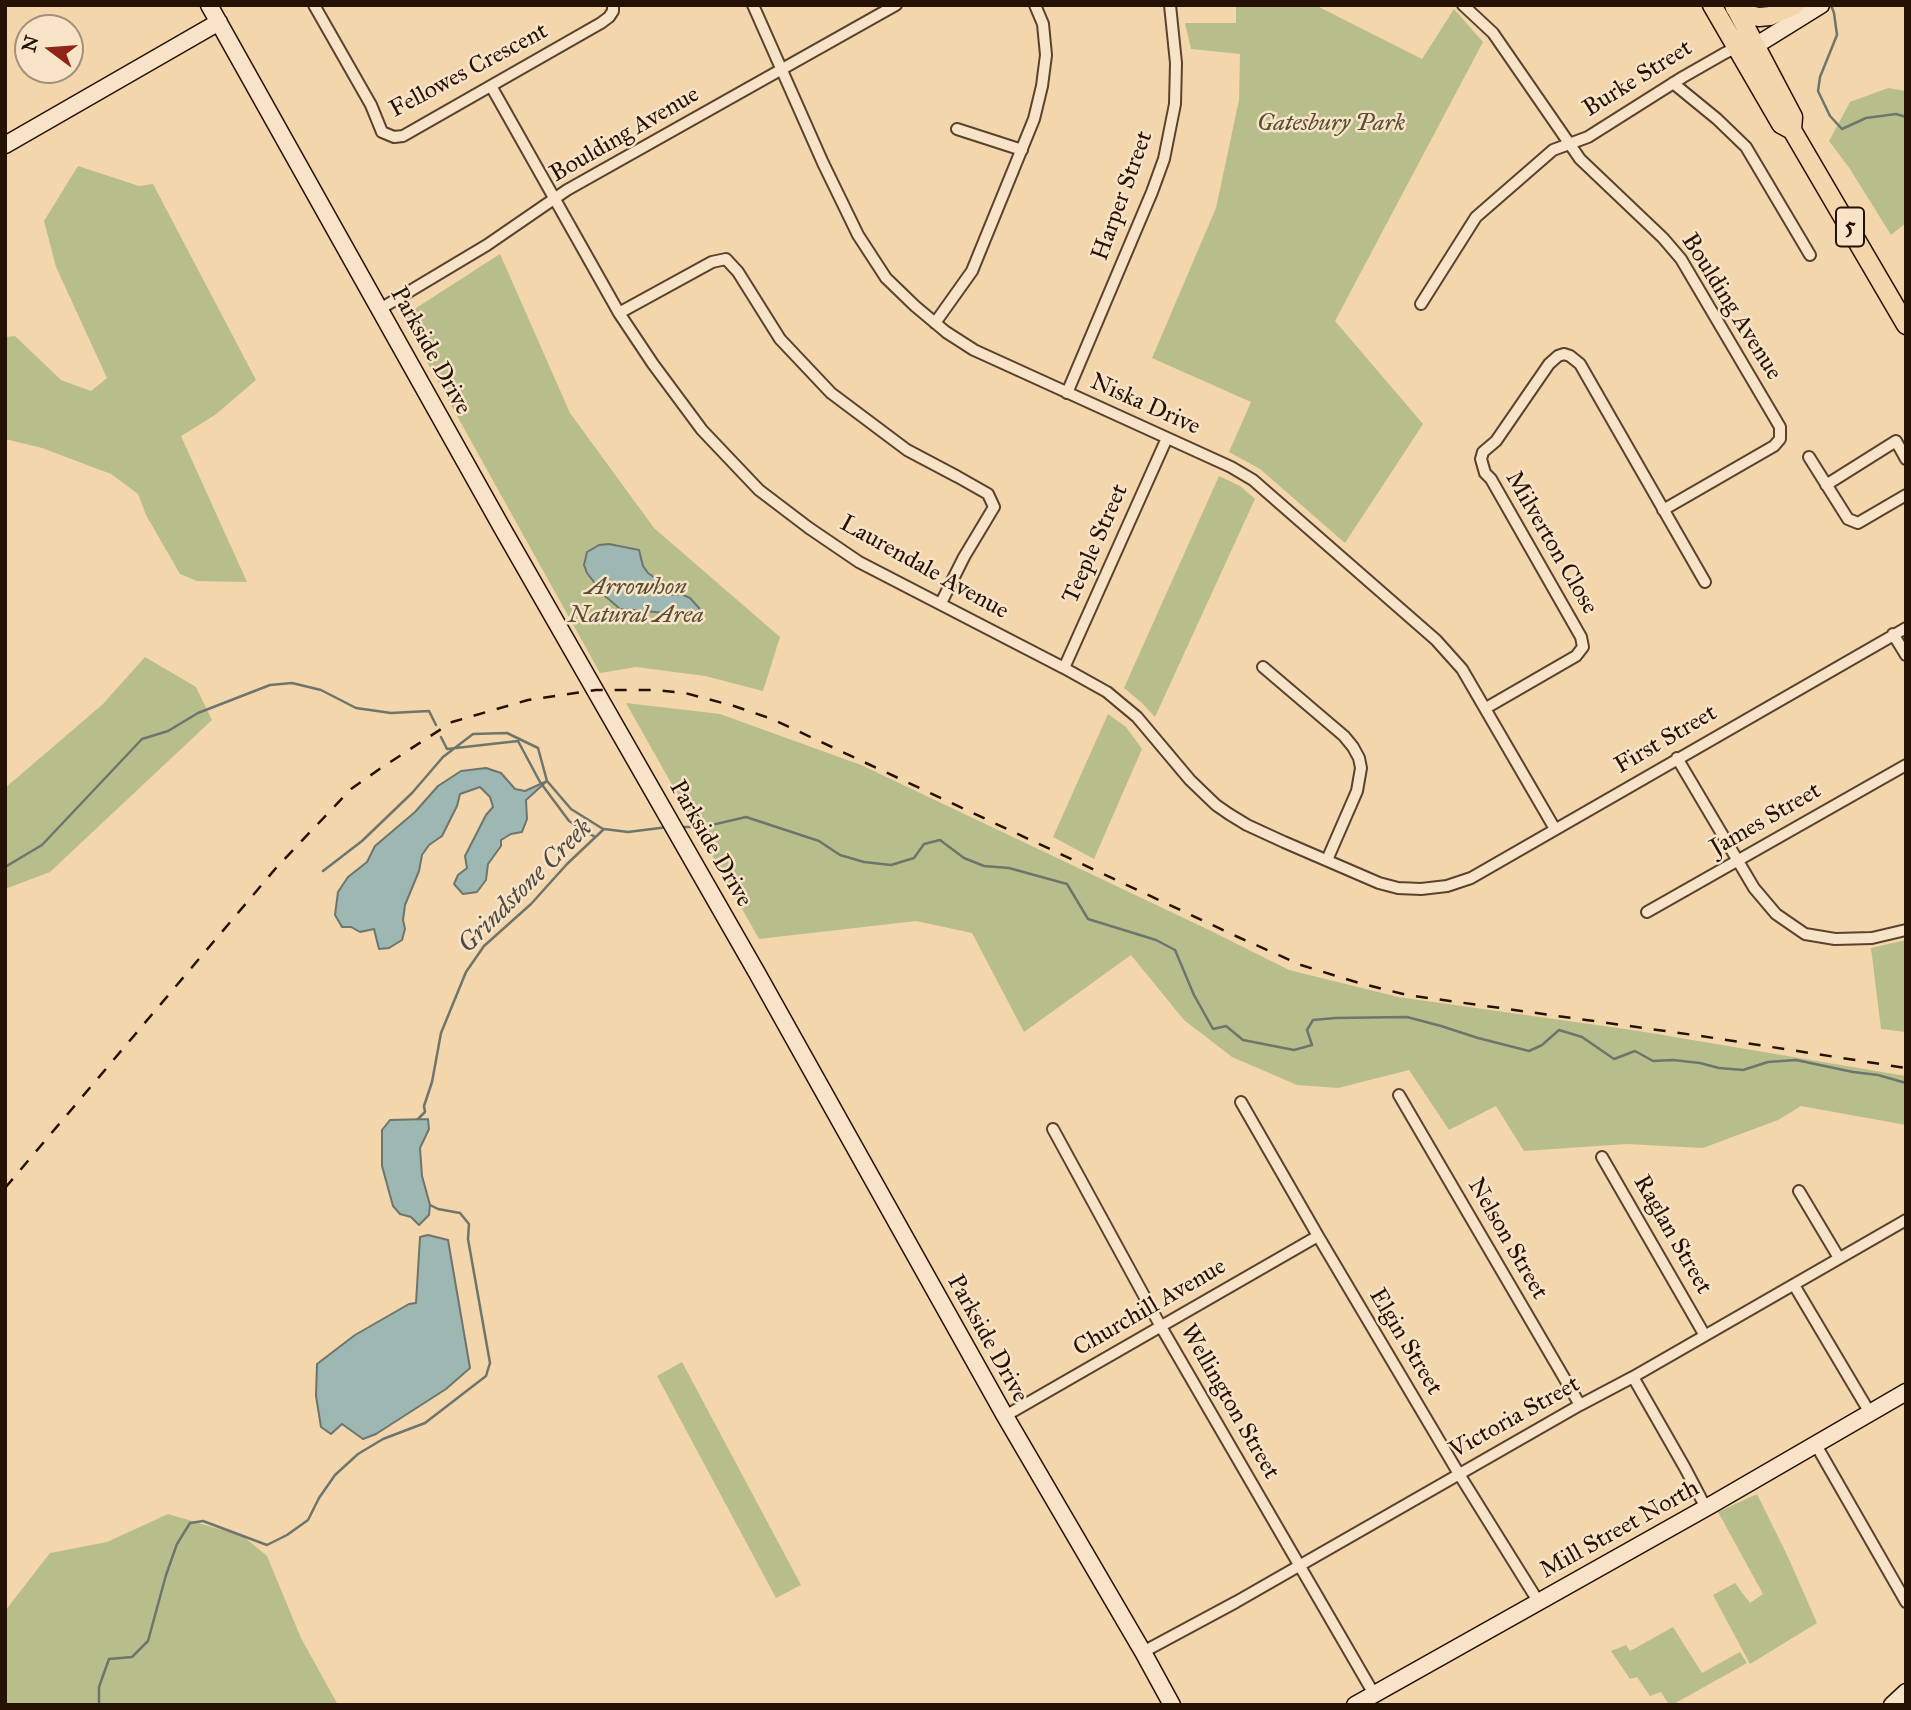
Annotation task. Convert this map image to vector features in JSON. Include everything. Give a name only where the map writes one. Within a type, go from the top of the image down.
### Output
[{"type":"main road","name":"Parkside Drive","points":[[209,5],[1005,1416],[1172,1705]]},
{"type":"main road","name":"5","points":[[1712,5],[1793,117],[1792,130],[1906,325]]},
{"type":"main road","points":[[1735,7],[1759,17],[1806,7]]},
{"type":"main road","name":"5","points":[[1735,7],[1744,46]]},
{"type":"main road","name":"Burke Street","points":[[1744,46],[1806,7]]},
{"type":"main road","points":[[5,145],[219,22]]},
{"type":"main road","name":"Mill Street North","points":[[1355,1705],[1906,1392]]},
{"type":"main road","points":[[1892,1705],[1906,1692]]},
{"type":"street","name":"Fellowes Crescent","points":[[316,9],[371,105],[383,132],[394,137],[403,135],[601,23],[613,11],[613,5]]},
{"type":"street","name":"Niska Drive","points":[[753,5],[858,235],[886,278],[935,323],[974,350],[1231,467],[1253,480],[1436,640],[1462,669],[1555,829]]},
{"type":"street","name":"Boulding Avenue","points":[[380,309],[487,245],[567,190],[896,5]]},
{"type":"street","points":[[935,323],[972,271],[1038,105],[1045,67],[1045,40],[1043,24],[1035,5]]},
{"type":"street","name":"Harper Street","points":[[1067,393],[1164,159],[1175,104],[1176,63],[1170,5]]},
{"type":"street","name":"Boulding Avenue","points":[[1463,5],[1493,33],[1580,159],[1658,233],[1681,259],[1780,427],[1780,439],[1774,446],[1663,510]]},
{"type":"street","name":"Burke Street","points":[[1421,304],[1476,217],[1551,151],[1588,137],[1725,52],[1744,46]]},
{"type":"street","points":[[1673,83],[1746,147],[1810,255]]},
{"type":"street","name":"Laurendale Avenue","points":[[491,86],[619,313],[702,430],[759,490],[859,562],[1107,692],[1128,708],[1190,780],[1216,805],[1247,825],[1379,883],[1398,888],[1447,886]]},
{"type":"street","points":[[957,129],[1022,150]]},
{"type":"street","points":[[619,313],[712,262],[726,259],[738,272],[780,339],[831,393],[907,450],[988,494],[994,507],[941,603]]},
{"type":"street","name":"Milverton Close","points":[[1486,708],[1576,656],[1583,647],[1581,637],[1482,467],[1481,459],[1483,452],[1496,441],[1553,358],[1564,354],[1576,359],[1580,364],[1663,510]]},
{"type":"street","name":"Teeple Street","points":[[1064,668],[1167,438]]},
{"type":"street","points":[[1826,485],[1896,441],[1906,459]]},
{"type":"street","points":[[1808,457],[1848,519],[1858,523],[1906,495]]},
{"type":"street","points":[[1663,510],[1705,582]]},
{"type":"street","name":"First Street","points":[[1447,886],[1471,878],[1906,628]]},
{"type":"street","points":[[1893,635],[1906,655]]},
{"type":"street","points":[[1263,667],[1344,736],[1359,758],[1360,778],[1357,791],[1327,860]]},
{"type":"street","points":[[1677,758],[1761,898],[1776,914],[1805,934],[1835,939],[1872,939],[1906,930]]},
{"type":"street","name":"James Street","points":[[1647,912],[1906,765]]},
{"type":"street","name":"Nelson Street","points":[[1399,1095],[1580,1405]]},
{"type":"street","name":"Elgin Street","points":[[1241,1102],[1459,1474],[1538,1601]]},
{"type":"street","name":"Wellington Street","points":[[1053,1129],[1160,1325],[1374,1694]]},
{"type":"street","name":"Raglan Street","points":[[1602,1157],[1704,1334]]},
{"type":"street","points":[[1799,1191],[1839,1258]]},
{"type":"street","name":"Victoria Street","points":[[1143,1652],[1236,1602],[1906,1220]]},
{"type":"street","name":"Churchill Avenue","points":[[1005,1416],[1318,1236]]},
{"type":"street","points":[[1794,1285],[1870,1413]]},
{"type":"street","points":[[1633,1377],[1706,1508]]},
{"type":"street","points":[[1816,1445],[1906,1602]]},
{"type":"green space","name":"Gatesbury Park","points":[[1236,5],[1315,5],[1422,59],[1454,9],[1483,42],[1335,321],[1423,424],[1345,543],[1260,469],[1229,452],[1251,402],[1152,358],[1216,208],[1239,100],[1240,54],[1191,49],[1185,23],[1236,23]]},
{"type":"green space","points":[[1888,88],[1906,91],[1906,223],[1891,235],[1850,169],[1829,141],[1850,102]]},
{"type":"green space","points":[[78,166],[139,186],[153,184],[256,380],[215,415],[181,436],[247,582],[197,581],[180,574],[146,515],[138,494],[111,474],[42,448],[5,439],[5,337],[15,336],[61,380],[91,391],[107,378],[56,267],[44,221]]},
{"type":"green space","name":"Arrowhon Natural Area","points":[[500,254],[570,413],[654,528],[780,637],[763,691],[705,676],[636,667],[600,673],[402,317]]},
{"type":"green space","points":[[1219,476],[1240,486],[1255,499],[1155,717],[1124,688]]},
{"type":"green space","points":[[145,657],[196,687],[212,720],[50,872],[5,889],[5,788],[103,704]]},
{"type":"green space","points":[[626,703],[720,714],[861,765],[1289,970],[1398,997],[1639,1031],[1906,1076],[1906,1125],[1801,1106],[1778,1120],[1703,1148],[1627,1144],[1524,1151],[1496,1106],[1449,1130],[1409,1070],[1338,1088],[1297,1085],[1232,1057],[1184,1020],[1131,955],[1024,1032],[972,933],[916,921],[759,939]]},
{"type":"green space","points":[[1108,714],[1126,727],[1142,749],[1094,859],[1053,837]]},
{"type":"green space","points":[[1906,940],[1906,1032],[1881,1029],[1871,948]]},
{"type":"green space","points":[[682,1362],[801,1585],[776,1598],[657,1376]]},
{"type":"green space","points":[[1757,1494],[1817,1623],[1750,1664],[1713,1595],[1735,1583],[1750,1603],[1763,1594],[1718,1512]]},
{"type":"green space","points":[[168,1514],[243,1536],[267,1556],[301,1638],[338,1705],[5,1705],[5,1611],[50,1553],[107,1542]]},
{"type":"green space","points":[[1673,1627],[1702,1673],[1740,1652],[1747,1663],[1672,1705],[1669,1705],[1661,1692],[1650,1696],[1637,1677],[1630,1679],[1611,1651],[1626,1645],[1630,1651]]},
{"type":"water","points":[[609,544],[639,550],[643,566],[648,573],[655,578],[662,577],[663,590],[669,595],[681,594],[690,598],[699,608],[701,616],[697,621],[666,613],[620,609],[604,595],[584,565],[587,552],[599,545]]},
{"type":"water","points":[[486,768],[501,773],[515,789],[525,791],[547,781],[526,800],[527,819],[522,832],[501,840],[501,846],[488,864],[486,880],[477,892],[463,894],[454,884],[458,875],[467,868],[465,856],[486,815],[493,807],[490,797],[480,787],[460,794],[442,836],[429,845],[422,855],[419,871],[405,905],[402,940],[389,948],[379,949],[374,929],[360,932],[351,927],[342,927],[335,915],[338,892],[348,877],[367,862],[375,846],[415,812],[438,786],[461,771]]},
{"type":"water","points":[[428,1119],[429,1129],[420,1148],[422,1176],[430,1205],[429,1215],[419,1225],[411,1217],[400,1214],[393,1206],[382,1166],[382,1130],[390,1120]]},
{"type":"water","points":[[428,1235],[448,1240],[470,1368],[446,1389],[376,1434],[363,1439],[342,1424],[331,1434],[321,1427],[316,1396],[317,1364],[355,1335],[409,1304],[416,1303],[420,1237]]},
{"type":"waterway","name":"Grindstone Creek","points":[[1831,5],[1837,35],[1820,77],[1818,91],[1830,116],[1842,129],[1866,118],[1896,114],[1906,117]]},
{"type":"waterway","points":[[5,867],[42,845],[142,739],[168,731],[198,713],[270,685],[292,683],[321,690],[356,708],[391,713],[429,711],[436,725]]},
{"type":"waterway","points":[[323,871],[362,841],[412,793],[443,757],[473,734],[507,733],[538,748],[547,781],[571,809],[603,829]]},
{"type":"waterway","points":[[441,737],[447,749],[518,741],[540,782],[569,821],[595,837]]},
{"type":"waterway","name":"Grindstone Creek","points":[[681,827],[703,827],[746,817],[819,841],[840,855],[864,862],[891,865],[914,858],[924,844],[940,840],[964,858],[984,866],[1009,868],[1067,884],[1088,919],[1156,940],[1175,950],[1194,995],[1213,1029],[1226,1026],[1243,1040],[1294,1050],[1312,1045],[1307,1030],[1313,1020],[1407,1017],[1529,1051],[1542,1045],[1559,1030],[1582,1037],[1614,1059],[1635,1051],[1653,1061],[1673,1060],[1743,1070],[1768,1062],[1796,1060],[1878,1075],[1906,1083]]},
{"type":"waterway","name":"Grindstone Creek","points":[[418,1119],[425,1112],[424,1106],[432,1082],[441,1033],[466,972],[484,946],[531,904],[567,864],[604,829],[628,832],[668,827]]},
{"type":"waterway","name":"Grindstone Creek","points":[[99,1705],[99,1687],[109,1659],[132,1657],[148,1641],[177,1544],[190,1523],[203,1521],[267,1545],[308,1520],[335,1475],[358,1454],[383,1439],[425,1423],[486,1376],[490,1363],[468,1239],[469,1224],[460,1213],[430,1205]]},
{"type":"railway","points":[[5,1188],[276,868],[351,789],[452,722],[528,700],[596,690],[685,693],[772,719],[1238,937],[1301,965],[1359,983],[1407,995],[1906,1068]]}]
